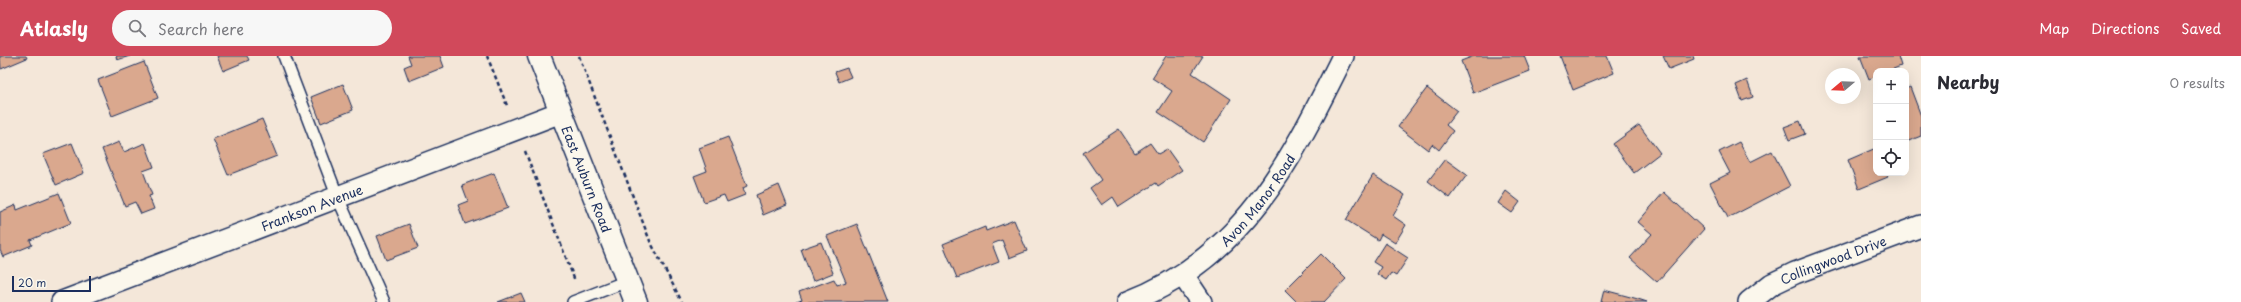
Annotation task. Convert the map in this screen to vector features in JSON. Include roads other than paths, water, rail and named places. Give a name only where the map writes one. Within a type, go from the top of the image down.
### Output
[{"type":"main road","name":"East Auburn Road","points":[[539,56],[636,302]]},
{"type":"street","name":"Avon Manor Road","points":[[1128,302],[1158,289],[1183,275],[1218,247],[1258,205],[1301,140],[1343,56]]},
{"type":"street","name":"Frankson Avenue","points":[[62,302],[338,198],[560,112]]},
{"type":"street","name":"Collingwood Drive","points":[[1749,302],[1772,284],[1794,273],[1921,226]]},
{"type":"street","points":[[1183,275],[1201,302]]},
{"type":"lane","points":[[284,56],[338,198],[384,302]]},
{"type":"lane","points":[[577,300],[627,281]]}]
